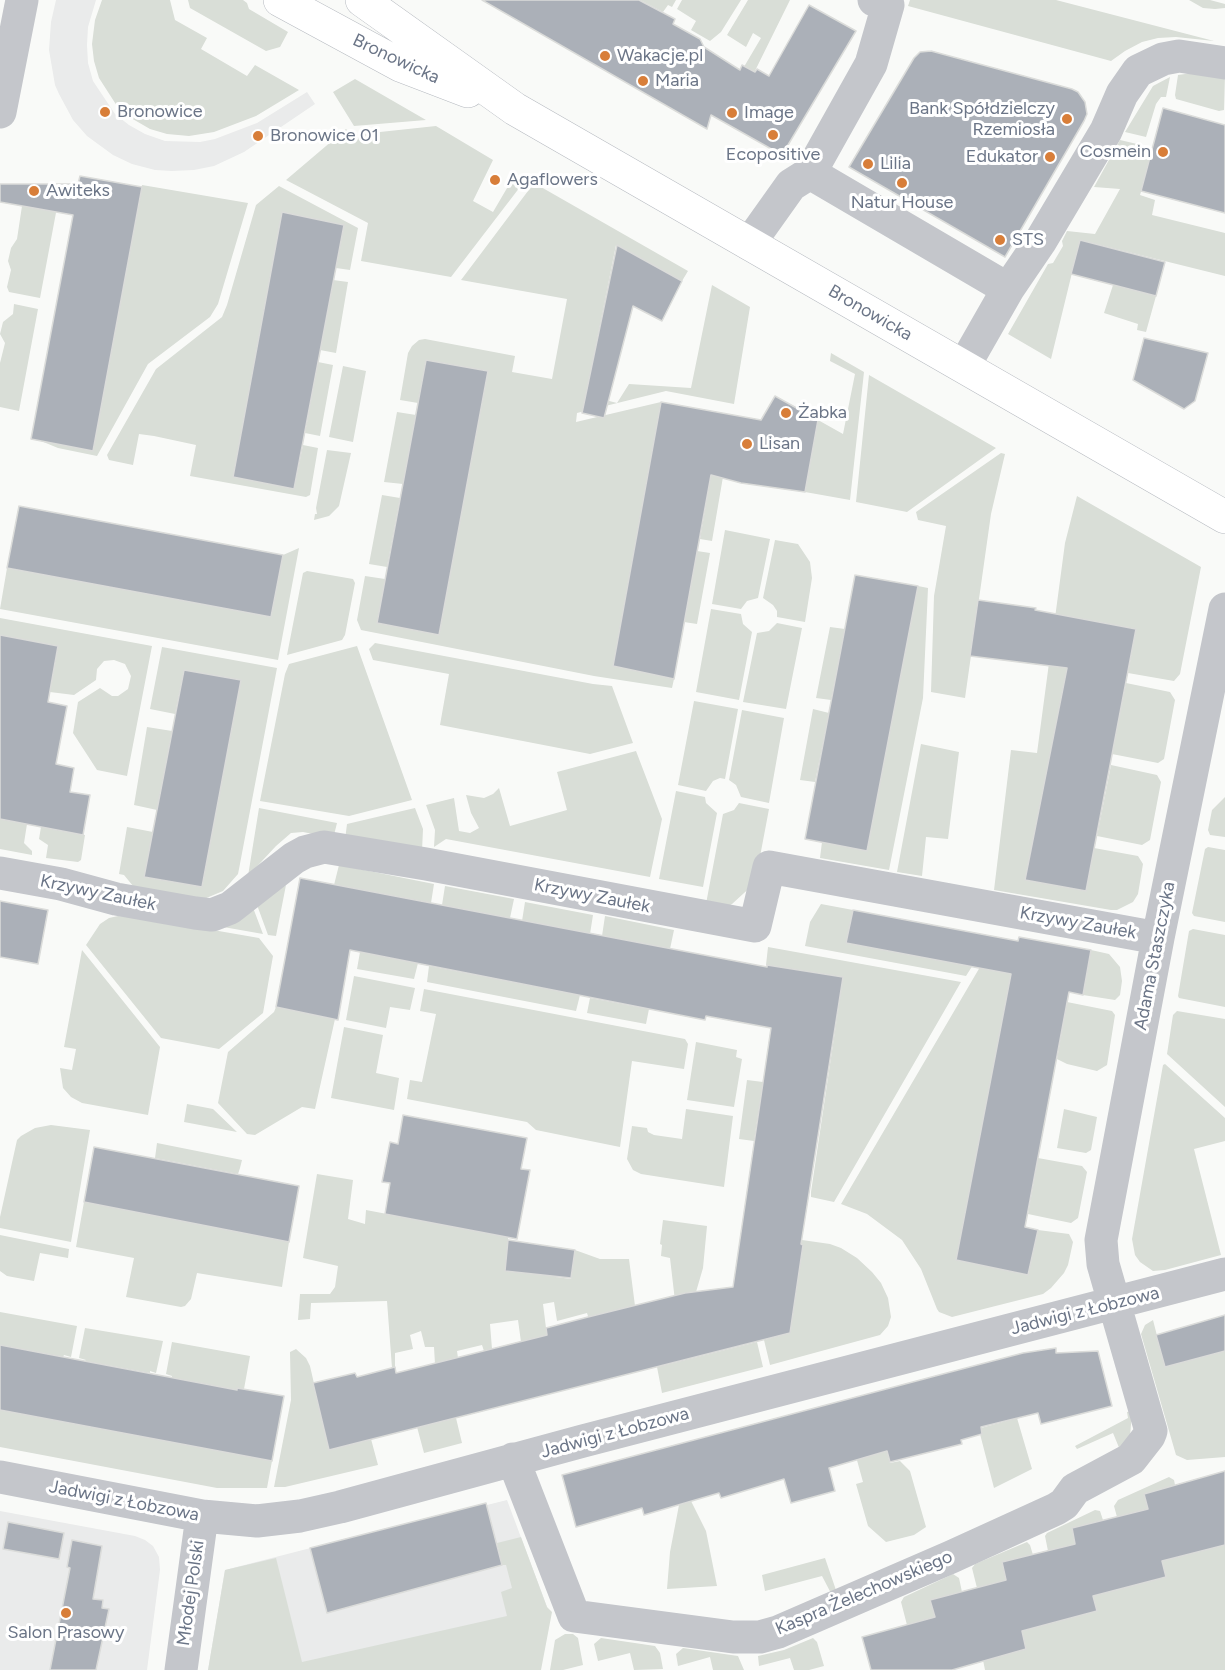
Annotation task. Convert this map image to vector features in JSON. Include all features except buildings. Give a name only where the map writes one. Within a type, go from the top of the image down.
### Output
[{"type":"street","points":[[0,112],[22,0]]},
{"type":"street","name":"Bronowicka","points":[[280,0],[400,65],[515,109]]},
{"type":"street","name":"Bronowicka","points":[[362,0],[515,109],[1225,517]]},
{"type":"street","points":[[749,244],[791,185],[810,173],[871,64],[888,5],[874,0]]},
{"type":"street","points":[[964,366],[1008,289],[1040,243],[1106,131],[1126,87],[1138,71],[1163,59],[1179,56],[1225,63]]},
{"type":"street","points":[[810,173],[1008,289]]},
{"type":"street","name":"Adama Staszczyka","points":[[1113,1304],[1102,1264],[1101,1240],[1158,938],[1225,609]]},
{"type":"street","name":"Krzywy Zaułek","points":[[0,873],[195,914],[212,915],[230,908],[294,858],[305,852],[324,847],[426,864],[755,927],[769,867],[1158,938]]},
{"type":"street","name":"Jadwigi z Łobzowa","points":[[0,1477],[201,1516],[257,1521],[300,1516],[1225,1275]]},
{"type":"street","name":"Kaspra Żelechowskiego","points":[[513,1459],[574,1616],[733,1637],[760,1637],[778,1632],[1056,1509],[1064,1504],[1075,1490],[1131,1459],[1151,1431],[1113,1304]]},
{"type":"street","name":"Młodej Polski","points":[[181,1670],[201,1516]]},
{"type":"shaded area","points":[[56,0],[96,0],[88,27],[87,45],[88,63],[93,81],[115,114],[145,134],[165,141],[200,142],[215,139],[257,123],[307,92],[315,104],[244,152],[214,166],[172,171],[155,170],[132,164],[113,155],[87,136],[73,120],[59,94],[55,85],[49,50],[51,22]]},
{"type":"shaded area","points":[[102,0],[170,0],[175,20],[207,38],[201,49],[247,76],[255,65],[299,90],[256,116],[214,132],[189,136],[167,134],[150,129],[131,118],[117,106],[99,78],[92,44],[95,20]]},
{"type":"shaded area","points":[[188,0],[243,0],[249,9],[288,32],[280,47],[266,51],[190,8]]},
{"type":"shaded area","points":[[640,0],[676,0],[672,7],[668,5],[663,12]]},
{"type":"shaded area","points":[[682,0],[741,0],[721,32],[710,41],[691,30],[696,21],[677,9]]},
{"type":"shaded area","points":[[748,0],[790,0],[749,83],[738,77],[761,38],[753,33],[746,47],[727,35]]},
{"type":"shaded area","points":[[910,0],[1056,0],[1214,41],[1176,37],[1158,38],[1142,42],[1111,61],[908,6]]},
{"type":"shaded area","points":[[1189,0],[1210,0],[1225,4],[1225,8],[1203,8]]},
{"type":"shaded area","points":[[1192,73],[1225,75],[1224,110],[1219,111],[1176,99],[1178,75]]},
{"type":"shaded area","points":[[1170,77],[1166,97],[1161,97],[1156,104],[1146,137],[1125,132],[1153,86]]},
{"type":"shaded area","points":[[355,79],[426,120],[354,126],[333,92]]},
{"type":"shaded area","points":[[436,126],[493,160],[473,201],[493,212],[510,183],[520,187],[451,277],[361,261],[368,223],[286,180],[346,129],[352,135]]},
{"type":"shaded area","points":[[1120,140],[1154,148],[1140,195],[1155,200],[1152,215],[1225,233],[1225,276],[1080,240],[1051,359],[1008,334],[1048,264],[1053,263],[1063,246],[1062,241],[1067,231],[1095,234],[1120,189],[1094,187]]},
{"type":"shaded area","points":[[534,183],[688,271],[682,281],[616,245],[586,395],[617,403],[629,384],[691,388],[712,285],[750,307],[734,404],[666,391],[577,413],[576,422],[661,402],[613,666],[674,679],[672,688],[594,676],[361,630],[357,620],[365,576],[385,579],[377,623],[439,635],[487,371],[426,360],[418,403],[400,400],[408,353],[412,346],[419,340],[425,339],[515,356],[512,372],[552,379],[567,299],[461,280]]},
{"type":"shaded area","points":[[50,184],[61,186],[40,298],[9,292],[7,287],[11,270],[8,261],[11,248],[17,239],[22,206],[45,210]]},
{"type":"shaded area","points":[[142,185],[248,203],[218,304],[210,317],[148,364],[97,456],[58,448],[41,441],[93,450]]},
{"type":"shaded area","points":[[279,186],[358,228],[350,270],[336,268],[343,225],[282,213],[233,476],[294,489],[303,445],[318,448],[310,495],[306,497],[190,476],[196,445],[154,436],[139,434],[133,465],[109,460],[107,455],[156,369],[222,317],[256,205]]},
{"type":"shaded area","points":[[333,280],[348,282],[336,353],[320,350]]},
{"type":"shaded area","points":[[1113,285],[1156,296],[1146,332],[1137,330],[1138,324],[1104,313]]},
{"type":"shaded area","points":[[14,304],[38,309],[19,411],[0,407],[0,363],[5,343],[0,334],[3,322],[13,314]]},
{"type":"shaded area","points":[[831,353],[864,372],[850,500],[805,492],[818,420],[843,434],[855,374],[830,361]]},
{"type":"shaded area","points":[[318,362],[333,365],[320,436],[305,433]]},
{"type":"shaded area","points":[[343,366],[366,371],[353,442],[329,437]]},
{"type":"shaded area","points":[[869,375],[996,448],[907,512],[856,502]]},
{"type":"shaded area","points":[[397,412],[416,415],[403,484],[384,482]]},
{"type":"shaded area","points":[[327,450],[351,453],[339,506],[329,516],[314,520],[317,514],[316,508]]},
{"type":"shaded area","points":[[1001,453],[1005,454],[991,514],[965,698],[931,692],[934,596],[946,526],[918,520],[916,512]]},
{"type":"shaded area","points":[[712,469],[724,471],[712,541],[700,539]]},
{"type":"shaded area","points":[[382,495],[400,498],[387,567],[369,564]]},
{"type":"shaded area","points":[[1077,496],[1201,567],[1180,674],[1174,681],[1128,673],[1136,629],[1077,618],[1025,879],[1086,891],[1094,848],[1138,856],[1143,864],[1138,894],[1133,902],[1117,910],[994,890],[1011,750],[1037,753],[1065,543]]},
{"type":"shaded area","points":[[725,530],[770,539],[758,598],[747,601],[741,609],[712,604]]},
{"type":"shaded area","points":[[775,540],[798,544],[810,562],[812,578],[805,622],[777,617],[777,611],[773,605],[763,598]]},
{"type":"shaded area","points":[[299,548],[278,660],[0,609],[7,568],[270,617],[283,555]]},
{"type":"shaded area","points":[[697,551],[710,553],[697,624],[684,622]]},
{"type":"shaded area","points":[[307,571],[353,579],[355,583],[345,635],[342,640],[287,655],[303,573]]},
{"type":"shaded area","points":[[918,586],[928,588],[923,698],[889,870],[820,858],[822,842]]},
{"type":"shaded area","points":[[711,609],[741,614],[743,624],[752,632],[739,700],[696,692]]},
{"type":"shaded area","points":[[0,618],[152,646],[127,776],[97,770],[73,733],[78,702],[100,688],[112,696],[118,696],[128,689],[131,676],[125,664],[114,660],[104,661],[97,669],[96,680],[74,695],[50,692],[58,647],[0,635]]},
{"type":"shaded area","points":[[777,623],[802,628],[786,709],[743,702],[757,633],[769,631]]},
{"type":"shaded area","points":[[830,627],[845,629],[831,700],[816,698]]},
{"type":"shaded area","points":[[375,643],[612,686],[633,743],[590,754],[440,725],[449,674],[373,660],[369,649]]},
{"type":"shaded area","points":[[357,646],[412,800],[349,816],[260,801],[285,674],[289,664]]},
{"type":"shaded area","points":[[162,647],[277,668],[238,874],[223,891],[204,899],[133,886],[124,875],[119,874],[127,827],[153,832],[144,877],[202,887],[241,680],[184,670],[175,714],[150,709]]},
{"type":"shaded area","points":[[1126,683],[1170,692],[1175,700],[1164,759],[1158,763],[1112,754]]},
{"type":"shaded area","points":[[694,701],[738,709],[725,779],[720,778],[713,781],[706,791],[678,785]]},
{"type":"shaded area","points":[[813,709],[829,713],[815,782],[800,780]]},
{"type":"shaded area","points":[[742,710],[784,718],[769,803],[741,797],[736,785],[729,780]]},
{"type":"shaded area","points":[[147,727],[172,731],[157,810],[134,805]]},
{"type":"shaded area","points":[[921,744],[959,752],[948,839],[926,837],[922,876],[897,872]]},
{"type":"shaded area","points":[[636,751],[662,819],[650,877],[446,839],[434,847],[435,830],[426,805],[454,798],[459,831],[470,833],[479,828],[471,813],[466,795],[484,798],[499,788],[510,826],[567,810],[557,772]]},
{"type":"shaded area","points":[[1111,765],[1157,775],[1161,782],[1150,840],[1142,845],[1097,836]]},
{"type":"shaded area","points":[[676,791],[705,797],[706,803],[717,813],[703,887],[659,879]]},
{"type":"shaded area","points":[[1225,797],[1225,837],[1210,835],[1208,830],[1212,810]]},
{"type":"shaded area","points":[[739,803],[769,809],[755,883],[732,904],[726,907],[705,909],[723,814],[734,810]]},
{"type":"shaded area","points":[[259,808],[337,823],[334,835],[328,837],[303,832],[291,833],[248,876]]},
{"type":"shaded area","points":[[415,808],[423,829],[422,851],[345,840],[347,824]]},
{"type":"shaded area","points":[[0,819],[27,824],[24,843],[32,851],[32,855],[0,849]]},
{"type":"shaded area","points":[[41,827],[85,835],[81,860],[78,862],[46,858],[48,845],[39,839]]},
{"type":"shaded area","points":[[1208,847],[1225,850],[1225,922],[1194,916],[1192,913],[1205,849]]},
{"type":"shaded area","points":[[339,865],[434,884],[431,903],[334,885]]},
{"type":"shaded area","points":[[286,885],[276,936],[268,935],[257,905]]},
{"type":"shaded area","points":[[445,886],[514,899],[510,918],[442,905]]},
{"type":"shaded area","points":[[525,902],[593,915],[590,934],[522,921]]},
{"type":"shaded area","points":[[821,904],[853,910],[846,942],[978,957],[966,976],[805,946],[810,922]]},
{"type":"shaded area","points":[[252,905],[263,934],[212,925]]},
{"type":"shaded area","points":[[605,916],[674,930],[670,949],[602,936]]},
{"type":"shaded area","points":[[138,917],[259,938],[273,956],[263,1013],[219,1049],[161,1038],[86,945],[100,924],[109,918]]},
{"type":"shaded area","points":[[1193,929],[1225,935],[1225,1007],[1178,996],[1189,931]]},
{"type":"shaded area","points":[[997,938],[1017,942],[956,1260],[1028,1275],[1038,1230],[1069,1234],[1073,1242],[1064,1273],[1043,1294],[952,1317],[937,1309],[921,1269],[902,1240],[867,1214],[841,1204]]},
{"type":"shaded area","points":[[768,947],[961,982],[834,1202],[811,1197],[811,1192],[843,977],[766,965]]},
{"type":"shaded area","points":[[82,950],[160,1047],[148,1115],[82,1103],[71,1097],[63,1088],[60,1068],[72,1070],[76,1049],[64,1047]]},
{"type":"shaded area","points":[[1091,950],[1109,954],[1120,967],[1122,981],[1120,995],[1115,1000],[1083,995]]},
{"type":"shaded area","points":[[360,952],[418,963],[414,979],[357,969]]},
{"type":"shaded area","points":[[429,966],[580,995],[576,1011],[427,982]]},
{"type":"shaded area","points":[[354,976],[415,988],[410,1010],[390,1007],[386,1028],[346,1020]]},
{"type":"shaded area","points":[[424,989],[685,1039],[688,1044],[684,1069],[632,1061],[620,1147],[536,1130],[527,1122],[407,1099],[410,1080],[422,1082],[436,1014],[420,1011]]},
{"type":"shaded area","points":[[590,998],[649,1009],[646,1024],[587,1013]]},
{"type":"shaded area","points":[[1067,1002],[1112,1011],[1115,1015],[1107,1065],[1097,1071],[1067,1064],[1057,1059]]},
{"type":"shaded area","points":[[276,1007],[335,1019],[315,1109],[302,1107],[255,1135],[247,1134],[218,1103],[228,1052],[274,1012]]},
{"type":"shaded area","points":[[1177,1011],[1225,1019],[1225,1107],[1167,1054],[1173,1015]]},
{"type":"shaded area","points":[[344,1027],[383,1035],[376,1073],[399,1078],[394,1110],[331,1098]]},
{"type":"shaded area","points":[[696,1042],[737,1050],[736,1057],[742,1059],[734,1107],[687,1100]]},
{"type":"shaded area","points":[[1165,1064],[1225,1118],[1225,1141],[1194,1149],[1221,1255],[1153,1271],[1140,1262],[1135,1255],[1132,1239]]},
{"type":"shaded area","points":[[747,1080],[763,1082],[754,1141],[739,1139]]},
{"type":"shaded area","points":[[187,1104],[213,1109],[237,1132],[184,1122]]},
{"type":"shaded area","points":[[686,1109],[733,1116],[724,1187],[641,1174],[633,1170],[627,1159],[632,1126],[647,1128],[648,1132],[654,1135],[682,1139]]},
{"type":"shaded area","points":[[1064,1109],[1097,1117],[1091,1150],[1086,1153],[1057,1148]]},
{"type":"shaded area","points":[[51,1125],[90,1130],[71,1242],[0,1228],[0,1217],[17,1140],[35,1128]]},
{"type":"shaded area","points":[[157,1143],[242,1160],[238,1174],[155,1158]]},
{"type":"shaded area","points":[[1038,1158],[1082,1166],[1087,1172],[1078,1218],[1071,1223],[1028,1214]]},
{"type":"shaded area","points":[[317,1174],[353,1180],[348,1219],[365,1224],[366,1210],[508,1237],[508,1240],[556,1277],[571,1279],[575,1250],[600,1259],[629,1259],[635,1306],[590,1323],[587,1313],[557,1321],[554,1302],[543,1304],[547,1336],[521,1342],[518,1320],[490,1324],[492,1349],[484,1351],[482,1345],[457,1351],[458,1358],[435,1364],[434,1347],[425,1347],[421,1331],[410,1335],[413,1349],[395,1353],[395,1367],[392,1368],[387,1301],[311,1303],[310,1319],[298,1320],[300,1294],[330,1294],[335,1287],[338,1266],[303,1258]]},
{"type":"shaded area","points":[[84,1202],[289,1242],[282,1287],[197,1273],[191,1299],[185,1306],[126,1297],[134,1258],[76,1247]]},
{"type":"shaded area","points":[[663,1220],[707,1226],[703,1268],[696,1292],[675,1301],[670,1258],[661,1256]]},
{"type":"shaded area","points":[[0,1235],[69,1249],[68,1258],[40,1253],[34,1281],[7,1276],[0,1271]]},
{"type":"shaded area","points":[[802,1240],[830,1244],[857,1258],[881,1283],[888,1298],[891,1317],[888,1326],[880,1335],[770,1365],[764,1340],[790,1333]]},
{"type":"shaded area","points":[[0,1312],[77,1326],[71,1357],[0,1345]]},
{"type":"shaded area","points":[[1153,1320],[1165,1367],[1225,1351],[1225,1457],[1187,1460],[1176,1455],[1141,1334],[1145,1325]]},
{"type":"shaded area","points":[[85,1328],[163,1341],[156,1373],[79,1358]]},
{"type":"shaded area","points":[[172,1342],[250,1356],[244,1389],[238,1388],[237,1390],[172,1378],[166,1374]]},
{"type":"shaded area","points":[[757,1342],[763,1367],[662,1393],[657,1367]]},
{"type":"shaded area","points":[[296,1349],[306,1358],[310,1366],[329,1449],[371,1439],[378,1465],[285,1487],[274,1487],[291,1400],[290,1352]]},
{"type":"shaded area","points":[[0,1410],[272,1461],[267,1488],[217,1488],[0,1447]]},
{"type":"shaded area","points":[[1132,1411],[1130,1437],[1120,1450],[1113,1433],[1077,1449],[1075,1446],[1128,1418],[1127,1412]]},
{"type":"shaded area","points":[[456,1418],[462,1443],[424,1453],[417,1427]]},
{"type":"shaded area","points":[[1017,1418],[1032,1469],[994,1488],[980,1434],[982,1433],[981,1428]]},
{"type":"shaded area","points":[[885,1445],[890,1463],[900,1461],[910,1471],[926,1527],[914,1535],[886,1542],[868,1526],[856,1484],[863,1482],[855,1453]]},
{"type":"shaded area","points":[[1169,1477],[1174,1480],[1175,1485],[1144,1494],[1148,1509],[1117,1517],[1114,1506],[1118,1500]]},
{"type":"shaded area","points":[[507,1500],[547,1607],[536,1670],[208,1670],[225,1570],[486,1503],[487,1505]]},
{"type":"shaded area","points":[[691,1501],[706,1531],[717,1586],[667,1589],[670,1552],[679,1505]]},
{"type":"shaded area","points":[[1095,1510],[1100,1511],[1103,1520],[1072,1528],[1075,1544],[1048,1551],[1045,1536],[1047,1533]]},
{"type":"shaded area","points":[[0,1511],[135,1536],[153,1546],[159,1557],[160,1570],[147,1670],[0,1670]]},
{"type":"shaded area","points":[[521,1537],[547,1607],[552,1612],[541,1670],[208,1670],[225,1570],[276,1558],[302,1662],[507,1616],[501,1592],[512,1588],[506,1565],[502,1565],[497,1543]]},
{"type":"shaded area","points":[[1027,1542],[1033,1555],[1002,1563],[1006,1580],[977,1588],[972,1568],[975,1564]]},
{"type":"shaded area","points":[[1225,1545],[1225,1670],[985,1670],[983,1660],[1022,1631],[1096,1611],[1093,1596],[1165,1577],[1162,1561]]},
{"type":"shaded area","points":[[825,1558],[837,1593],[834,1599],[822,1576],[765,1591],[762,1575]]},
{"type":"shaded area","points":[[953,1574],[959,1578],[962,1592],[931,1600],[935,1617],[907,1625],[901,1602],[904,1597]]},
{"type":"shaded area","points":[[565,1634],[573,1634],[578,1638],[583,1665],[563,1670],[550,1670],[555,1640]]},
{"type":"shaded area","points":[[601,1638],[655,1646],[660,1653],[663,1669],[634,1670],[630,1653],[598,1661],[594,1644]]},
{"type":"shaded area","points":[[813,1638],[817,1642],[824,1666],[809,1670],[794,1670],[790,1658],[759,1666],[758,1656],[784,1650]]},
{"type":"shaded area","points":[[683,1648],[738,1656],[744,1670],[713,1670],[710,1657],[678,1666],[676,1654]]},
{"type":"place","name":"Wakacje.pl","points":[[605,56]]},
{"type":"place","name":"Maria","points":[[643,81]]},
{"type":"place","name":"Bronowice","points":[[105,112]]},
{"type":"place","name":"Image","points":[[732,113]]},
{"type":"place","name":"Bank Spółdzielczy Rzemiosła","points":[[1067,119]]},
{"type":"place","name":"Ecopositive","points":[[773,135]]},
{"type":"place","name":"Bronowice 01","points":[[258,136]]},
{"type":"place","name":"Cosmein","points":[[1163,152]]},
{"type":"place","name":"Edukator","points":[[1050,157]]},
{"type":"place","name":"Lilia","points":[[868,164]]},
{"type":"place","name":"Agaflowers","points":[[495,180]]},
{"type":"place","name":"Natur House","points":[[902,183]]},
{"type":"place","name":"Awiteks","points":[[34,191]]},
{"type":"place","name":"STS","points":[[1000,240]]},
{"type":"place","name":"Żabka","points":[[786,413]]},
{"type":"place","name":"Lisan","points":[[747,444]]},
{"type":"place","name":"Salon Prasowy","points":[[66,1613]]}]
